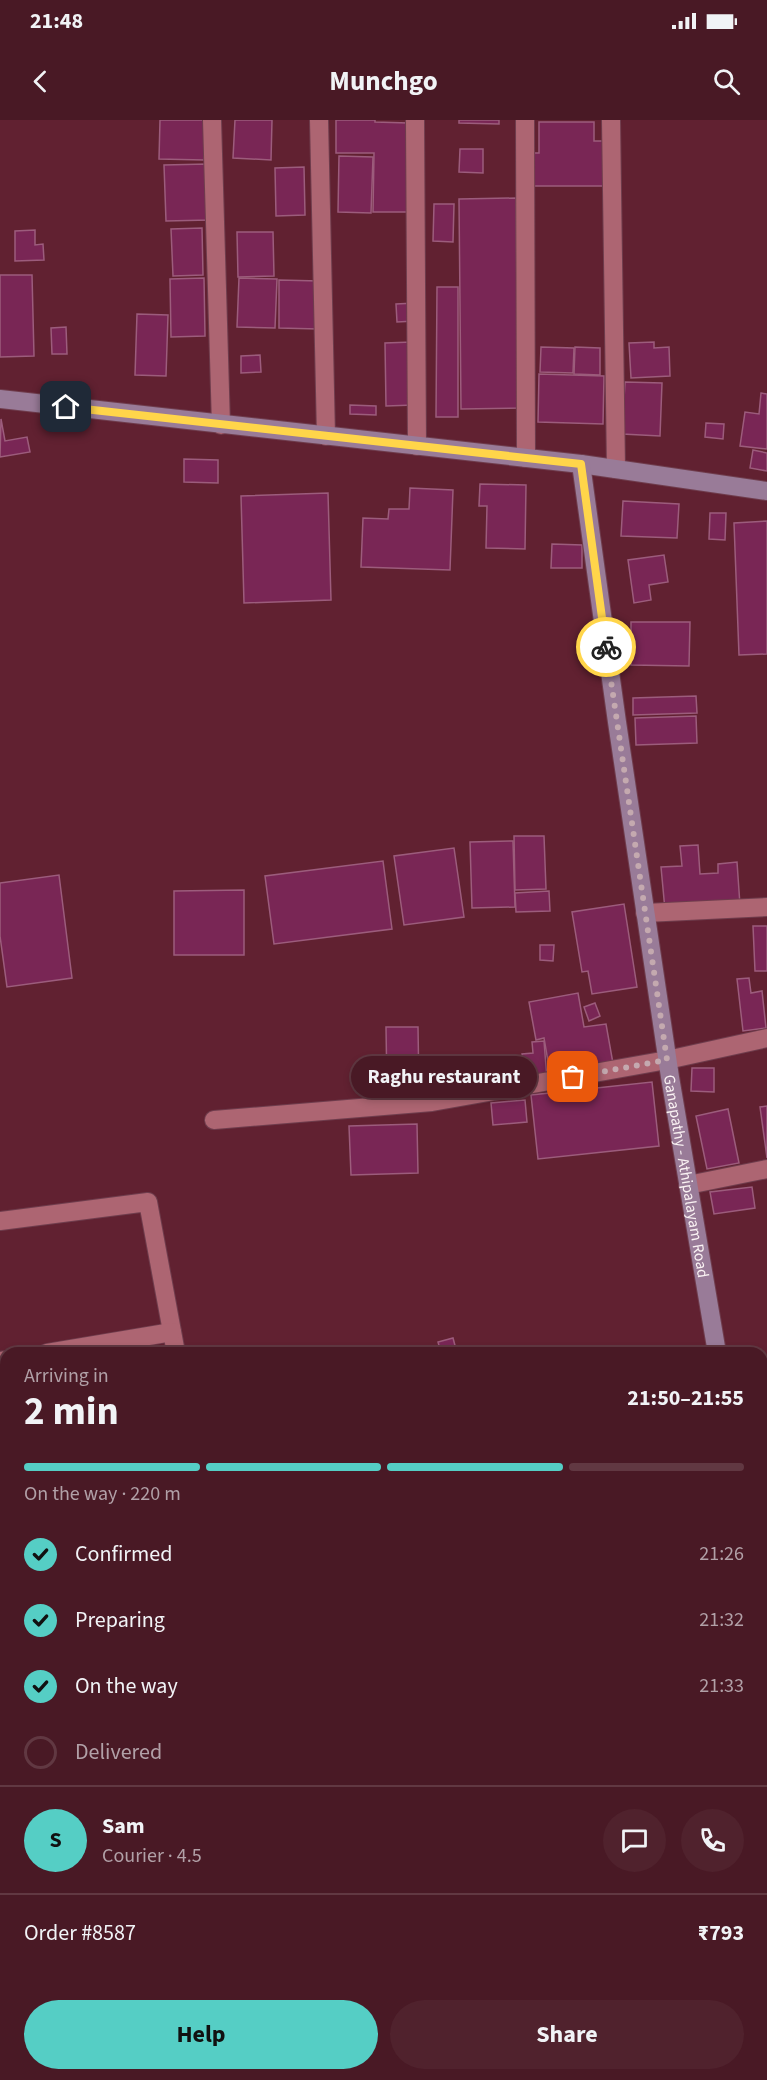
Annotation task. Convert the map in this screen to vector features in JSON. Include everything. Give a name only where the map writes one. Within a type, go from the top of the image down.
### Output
[{"type":"main road","points":[[0,399],[581,464],[767,491]]},
{"type":"main road","name":"Ganapathy - Athipalayam Road","points":[[581,464],[667,1060],[716,1347]]},
{"type":"street","points":[[212,120],[221,425]]},
{"type":"street","points":[[319,120],[326,436]]},
{"type":"street","points":[[415,120],[417,446]]},
{"type":"street","points":[[525,120],[526,458]]},
{"type":"street","points":[[611,120],[616,469]]},
{"type":"street","points":[[645,913],[767,907]]},
{"type":"street","points":[[214,1120],[432,1102],[667,1060],[767,1038]]},
{"type":"street","points":[[688,1185],[767,1169]]},
{"type":"street","points":[[0,1221],[148,1202],[175,1347]]},
{"type":"street","points":[[83,1347],[172,1332]]},
{"type":"building","points":[[160,120],[206,120],[204,160],[159,159]]},
{"type":"building","points":[[235,120],[272,120],[271,160],[233,158]]},
{"type":"building","points":[[336,120],[408,123],[407,212],[373,212],[374,153],[336,153]]},
{"type":"building","points":[[459,120],[499,120],[499,124],[459,123]]},
{"type":"building","points":[[539,122],[594,122],[594,141],[604,141],[604,186],[534,186],[534,153],[539,153]]},
{"type":"building","points":[[460,149],[483,149],[483,173],[459,172]]},
{"type":"building","points":[[339,156],[373,157],[371,213],[338,212]]},
{"type":"building","points":[[207,164],[209,220],[166,221],[164,165]]},
{"type":"building","points":[[304,167],[305,215],[276,216],[275,168]]},
{"type":"building","points":[[516,198],[518,408],[461,409],[459,199]]},
{"type":"building","points":[[434,204],[454,204],[453,242],[433,241]]},
{"type":"building","points":[[202,228],[203,275],[173,276],[171,229]]},
{"type":"building","points":[[35,230],[35,245],[43,244],[44,260],[15,261],[15,231]]},
{"type":"building","points":[[237,232],[273,232],[274,276],[238,277]]},
{"type":"building","points":[[0,275],[32,275],[34,356],[0,357]]},
{"type":"building","points":[[204,278],[205,336],[171,337],[170,279]]},
{"type":"building","points":[[239,278],[277,279],[275,328],[237,327]]},
{"type":"building","points":[[279,280],[319,281],[318,329],[279,328]]},
{"type":"building","points":[[437,287],[458,287],[458,417],[436,417]]},
{"type":"building","points":[[415,303],[415,321],[397,322],[396,304]]},
{"type":"building","points":[[137,314],[168,315],[166,376],[135,375]]},
{"type":"building","points":[[66,327],[67,354],[52,354],[51,328]]},
{"type":"building","points":[[412,342],[414,405],[386,406],[385,343]]},
{"type":"building","points":[[654,342],[654,348],[669,347],[670,376],[631,378],[629,343]]},
{"type":"building","points":[[541,347],[574,348],[573,373],[540,372]]},
{"type":"building","points":[[575,347],[600,348],[600,375],[574,374]]},
{"type":"building","points":[[260,355],[261,372],[241,373],[241,356]]},
{"type":"building","points":[[539,374],[604,376],[603,424],[538,422]]},
{"type":"building","points":[[625,382],[662,383],[660,436],[622,434]]},
{"type":"building","points":[[761,393],[767,394],[767,449],[740,446],[745,412],[759,414]]},
{"type":"building","points":[[350,405],[376,406],[376,415],[350,414]]},
{"type":"building","points":[[1,419],[5,441],[27,437],[30,452],[0,457]]},
{"type":"building","points":[[706,423],[724,424],[723,439],[705,437]]},
{"type":"building","points":[[753,450],[767,453],[767,471],[750,468]]},
{"type":"building","points":[[184,459],[218,460],[218,483],[184,482]]},
{"type":"building","points":[[480,484],[526,485],[525,549],[486,548],[487,506],[479,506]]},
{"type":"building","points":[[410,488],[453,490],[450,570],[361,567],[363,518],[388,519],[389,509],[409,509]]},
{"type":"building","points":[[328,493],[331,600],[244,603],[241,496]]},
{"type":"building","points":[[623,501],[679,504],[677,538],[621,536]]},
{"type":"building","points":[[710,513],[726,513],[725,540],[709,539]]},
{"type":"building","points":[[767,521],[767,654],[739,655],[734,523]]},
{"type":"building","points":[[552,544],[582,545],[582,568],[551,568]]},
{"type":"building","points":[[664,555],[668,582],[649,585],[651,600],[634,603],[628,560]]},
{"type":"building","points":[[631,622],[690,622],[689,666],[631,665]]},
{"type":"building","points":[[696,696],[697,713],[633,715],[633,698]]},
{"type":"building","points":[[696,716],[697,743],[636,745],[635,718]]},
{"type":"building","points":[[514,836],[544,836],[546,889],[515,890]]},
{"type":"building","points":[[513,841],[515,907],[472,908],[470,842]]},
{"type":"building","points":[[698,845],[700,874],[718,873],[718,864],[737,862],[740,905],[665,910],[661,867],[682,866],[680,846]]},
{"type":"building","points":[[454,848],[464,917],[404,925],[394,856]]},
{"type":"building","points":[[383,861],[392,929],[274,944],[265,876]]},
{"type":"building","points":[[59,875],[72,978],[7,987],[0,936],[0,883]]},
{"type":"building","points":[[244,890],[244,955],[174,955],[174,891]]},
{"type":"building","points":[[549,891],[550,911],[516,912],[515,893]]},
{"type":"building","points":[[624,904],[637,987],[592,994],[588,971],[582,972],[572,912]]},
{"type":"building","points":[[753,926],[767,926],[767,971],[755,971]]},
{"type":"building","points":[[540,945],[554,945],[553,961],[540,960]]},
{"type":"building","points":[[749,978],[751,993],[762,991],[766,1028],[743,1031],[737,979]]},
{"type":"building","points":[[578,993],[584,1027],[606,1024],[614,1069],[551,1079],[544,1038],[536,1040],[529,1002]]},
{"type":"building","points":[[595,1003],[600,1016],[589,1021],[584,1007]]},
{"type":"building","points":[[386,1027],[418,1027],[419,1089],[387,1090]]},
{"type":"building","points":[[544,1041],[547,1079],[525,1081],[522,1054],[533,1053],[532,1042]]},
{"type":"building","points":[[692,1068],[714,1068],[714,1092],[691,1091]]},
{"type":"building","points":[[652,1082],[659,1146],[538,1159],[531,1095]]},
{"type":"building","points":[[525,1100],[527,1122],[493,1125],[491,1103]]},
{"type":"building","points":[[767,1106],[767,1158],[760,1107]]},
{"type":"building","points":[[728,1109],[739,1163],[707,1169],[696,1116]]},
{"type":"building","points":[[417,1124],[418,1173],[351,1175],[349,1126]]},
{"type":"building","points":[[752,1187],[755,1208],[714,1214],[710,1192]]},
{"type":"building","points":[[453,1338],[455,1347],[439,1347],[438,1342]]},
{"type":"way so far","points":[[573,1077],[667,1060],[606,647]]},
{"type":"place","name":"Raghu restaurant","points":[[573,1077]]},
{"type":"route","points":[[66,407],[581,464],[606,647]]}]
